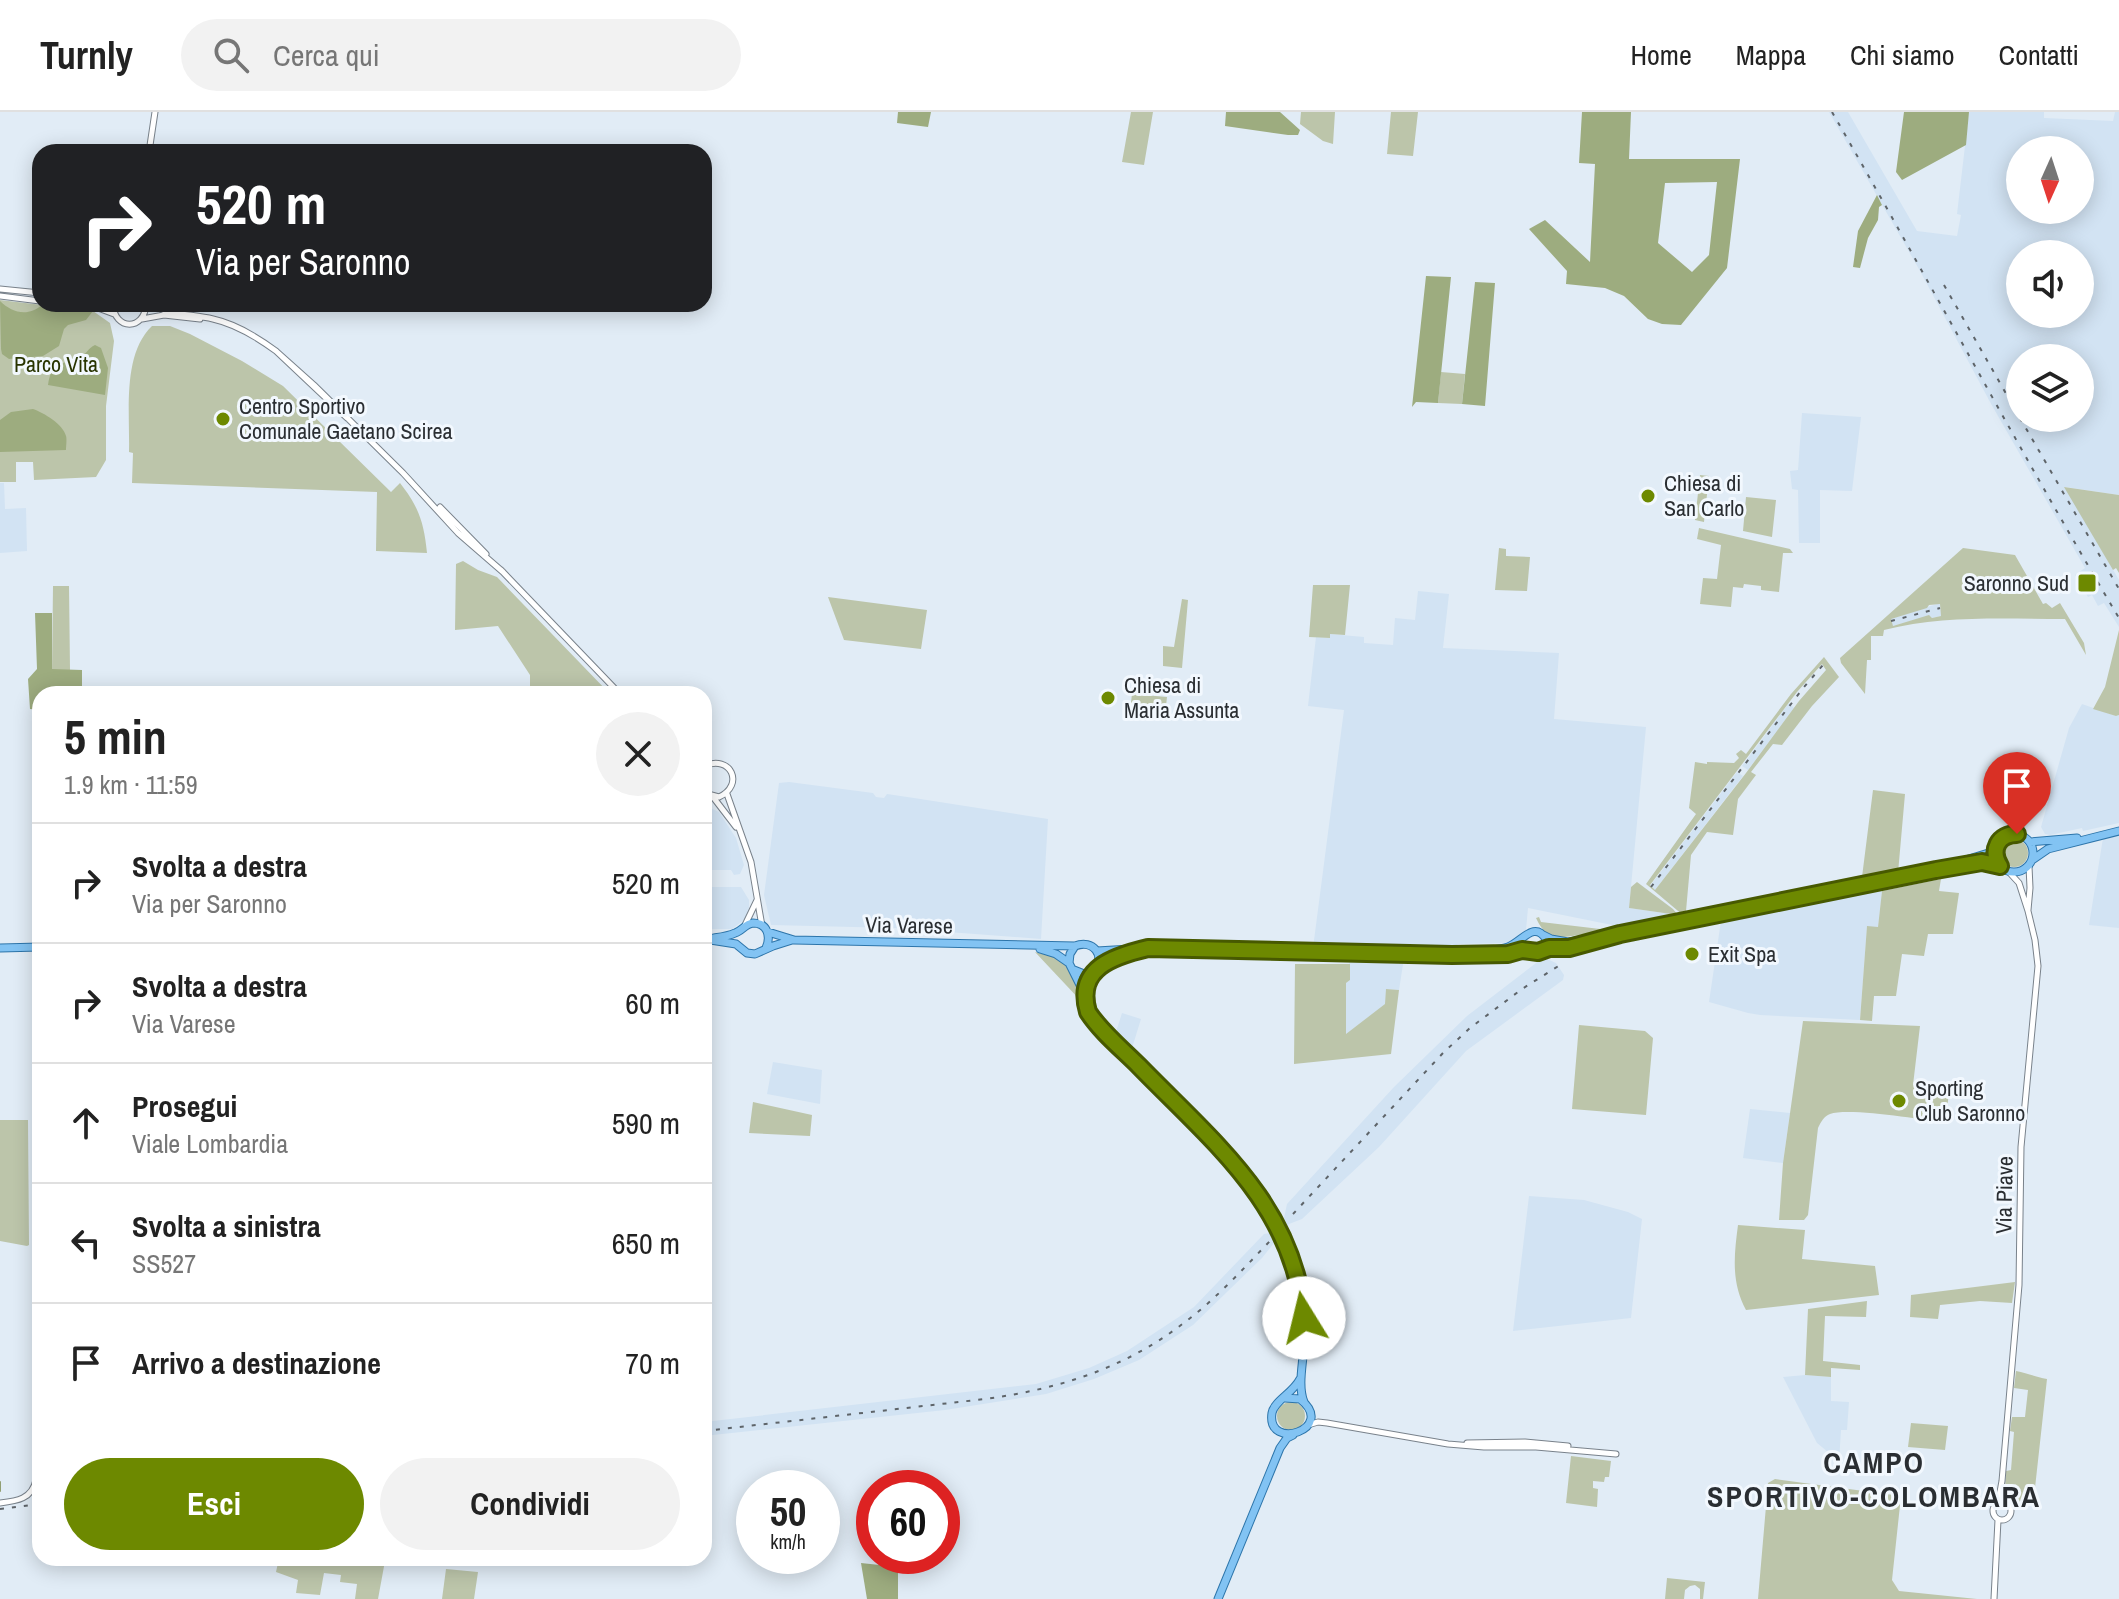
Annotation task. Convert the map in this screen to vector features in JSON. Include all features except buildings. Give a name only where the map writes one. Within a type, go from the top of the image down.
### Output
[{"type":"main road","points":[[1443,954],[1502,948],[1536,931],[1551,939],[1568,942],[1620,934],[1982,862],[2019,872],[2048,849],[2119,831]]},
{"type":"main road","points":[[2004,869],[1995,857],[1995,851],[2000,840],[2011,834],[2023,836],[2030,842],[2033,851],[2030,863]]},
{"type":"main road","points":[[2030,842],[2099,836]]},
{"type":"main road","points":[[1936,870],[1995,851]]},
{"type":"main road","points":[[712,938],[754,923],[765,929],[770,939],[761,953],[752,954],[740,947],[712,941]]},
{"type":"main road","points":[[740,947],[738,938],[742,929]]},
{"type":"main road","name":"Via Varese","points":[[765,929],[794,940]]},
{"type":"main road","points":[[1528,934],[1525,944],[1529,951]]},
{"type":"main road","points":[[1218,1599],[1280,1448],[1287,1438],[1303,1431],[1308,1425],[1310,1417],[1302,1396],[1304,1328],[1300,1287],[1288,1246],[1274,1217],[1214,1143],[1092,1018],[1070,954],[1075,946],[1087,944],[1097,951],[1148,948],[1508,954],[1522,950],[1538,952],[1569,948],[1620,934]]},
{"type":"main road","points":[[1543,935],[1546,942],[1543,950]]},
{"type":"main road","name":"Via Varese","points":[[766,948],[794,940],[1075,946]]},
{"type":"main road","name":"Via Varese","points":[[1022,945],[1056,954],[1072,966]]},
{"type":"main road","points":[[0,948],[32,947]]},
{"type":"main road","points":[[1072,966],[1084,974],[1120,956],[1148,948]]},
{"type":"main road","points":[[1084,997],[1099,961],[1097,951]]},
{"type":"main road","points":[[1280,1448],[1279,1433],[1272,1419],[1274,1408],[1293,1391],[1302,1374]]},
{"type":"main road","points":[[1285,1398],[1297,1398],[1306,1406]]},
{"type":"main road","points":[[1276,1427],[1283,1433],[1293,1435]]},
{"type":"street","points":[[150,144],[155,112]]},
{"type":"street","points":[[0,289],[32,292]]},
{"type":"street","points":[[0,296],[32,300]]},
{"type":"street","points":[[109,312],[129,324],[137,323],[145,312]]},
{"type":"street","points":[[174,312],[211,318],[234,326],[276,351],[444,511],[612,686]]},
{"type":"street","points":[[142,319],[164,315],[234,326]]},
{"type":"street","points":[[712,797],[727,794],[732,786],[732,775],[724,764],[714,762]]},
{"type":"street","points":[[727,794],[751,862],[765,929]]},
{"type":"street","points":[[712,797],[741,835]]},
{"type":"street","name":"Via Piave","points":[[2028,911],[2030,863]]},
{"type":"street","name":"Via Piave","points":[[1998,1503],[2019,1285],[2021,1147],[2038,966],[2035,940],[2019,883],[2004,869]]},
{"type":"street","points":[[742,929],[757,899]]},
{"type":"street","points":[[1306,1406],[1327,1423]]},
{"type":"street","points":[[1308,1425],[1327,1423],[1454,1445],[1525,1442],[1616,1454]]},
{"type":"street","name":"Via Piave","points":[[2002,1481],[2007,1503]]},
{"type":"street","points":[[0,1503],[19,1500],[32,1489]]},
{"type":"street","points":[[1998,1503],[2007,1503],[2011,1508],[2008,1518],[1995,1518],[1992,1511],[1998,1503]]},
{"type":"street","points":[[1994,1599],[2001,1520]]},
{"type":"shaded area","points":[[1829,112],[1848,112],[1917,231],[1957,236],[1969,112],[2044,112],[2044,118],[2113,121],[2115,112],[2119,112],[2119,495],[2065,487],[2119,580],[2119,627],[2104,603],[2098,606],[2092,595],[2088,597],[2075,575],[2085,568],[2007,432],[2094,432],[2094,344],[2006,344],[2006,430]]},
{"type":"shaded area","points":[[1802,413],[1861,417],[1852,491],[1820,490],[1820,543],[1799,543],[1798,490],[1792,489],[1790,471],[1798,470]]},
{"type":"shaded area","points":[[0,483],[4,483],[5,509],[26,508],[27,551],[0,553]]},
{"type":"shaded area","points":[[1418,591],[1449,594],[1443,648],[1559,653],[1554,719],[1646,727],[1629,908],[1678,915],[1679,918],[1627,928],[1528,908],[1526,930],[1509,943],[1459,944],[1438,951],[1313,948],[1344,710],[1308,706],[1316,637],[1329,638],[1330,634],[1364,637],[1364,643],[1393,645],[1395,618],[1415,620]]},
{"type":"shaded area","points":[[1940,603],[1941,616],[1929,616],[1893,626],[1890,619]]},
{"type":"shaded area","points":[[1789,703],[1794,708],[1748,770],[1742,766]]},
{"type":"shaded area","points":[[2082,704],[2119,715],[2119,823],[2083,831],[2082,828],[2045,834],[2041,827],[2069,728]]},
{"type":"shaded area","points":[[1737,772],[1743,776],[1655,890],[1650,886]]},
{"type":"shaded area","points":[[779,783],[873,793],[876,797],[884,798],[887,794],[1048,819],[1041,939],[895,928],[771,925],[764,895]]},
{"type":"shaded area","points":[[712,809],[719,812],[736,838],[744,865],[740,874],[734,875],[731,870],[712,870]]},
{"type":"shaded area","points":[[2119,834],[2119,928],[2089,925],[2103,838]]},
{"type":"shaded area","points":[[1883,882],[1878,927],[1867,927],[1860,1020],[1760,1015],[1709,1002],[1722,914]]},
{"type":"shaded area","points":[[712,887],[741,887],[749,900],[744,920],[732,929],[712,929]]},
{"type":"shaded area","points":[[1349,957],[1404,958],[1399,990],[1386,989],[1386,1004],[1345,1035],[1346,983],[1350,980]]},
{"type":"shaded area","points":[[1545,958],[1556,963],[1564,975],[1563,980],[1466,1051],[1379,1147],[1302,1219],[1289,1224],[1262,1258],[1193,1325],[1139,1360],[1046,1394],[945,1410],[712,1435],[712,1421],[1036,1384],[1089,1368],[1127,1351],[1194,1307],[1264,1234],[1270,1233],[1284,1218],[1287,1204],[1394,1087],[1467,1016]]},
{"type":"shaded area","points":[[1122,1013],[1141,1019],[1132,1048],[1116,1032]]},
{"type":"shaded area","points":[[773,1062],[822,1070],[820,1104],[767,1094]]},
{"type":"shaded area","points":[[1750,1109],[1790,1113],[1783,1163],[1743,1158]]},
{"type":"shaded area","points":[[1529,1196],[1584,1200],[1642,1219],[1631,1318],[1513,1331]]},
{"type":"shaded area","points":[[1783,1377],[1831,1377],[1831,1401],[1849,1402],[1847,1430],[1841,1430],[1839,1461],[1817,1443]]},
{"type":"green space","points":[[898,112],[931,112],[928,127],[897,123]]},
{"type":"green space","points":[[1131,112],[1153,112],[1144,165],[1122,162]]},
{"type":"green space","points":[[1226,112],[1280,112],[1300,130],[1298,135],[1288,135],[1225,126]]},
{"type":"green space","points":[[1301,112],[1335,112],[1333,144],[1323,141],[1300,124]]},
{"type":"green space","points":[[1391,112],[1418,112],[1413,156],[1387,154]]},
{"type":"green space","points":[[1582,112],[1631,112],[1629,159],[1740,159],[1727,268],[1681,325],[1662,324],[1648,319],[1624,296],[1605,288],[1566,284],[1567,271],[1529,229],[1545,220],[1590,262],[1595,164],[1579,163]],"holes":[[[1717,182],[1709,255],[1692,272],[1658,243],[1665,183]]]},
{"type":"green space","points":[[1904,112],[1969,112],[1966,145],[1902,180],[1896,172]]},
{"type":"green space","points":[[1877,195],[1882,205],[1878,220],[1868,238],[1860,268],[1853,267],[1858,231]]},
{"type":"green space","points":[[1426,276],[1451,277],[1438,403],[1416,402],[1412,407]]},
{"type":"green space","points":[[1475,282],[1495,283],[1485,406],[1462,404]]},
{"type":"green space","name":"Parco Vita","points":[[0,300],[32,304],[32,312],[94,312],[110,323],[114,341],[106,406],[106,460],[96,477],[34,480],[33,462],[16,462],[16,482],[0,482]]},
{"type":"green space","points":[[0,301],[20,312],[92,312],[86,320],[68,325],[59,346],[43,356],[9,359],[1,349]]},
{"type":"green space","name":"Centro Sportivo Comunale Gaetano Scirea","points":[[152,326],[170,326],[190,334],[283,386],[391,492],[400,483],[420,516],[427,553],[376,551],[377,492],[132,483],[129,402],[132,368],[142,338]]},
{"type":"green space","points":[[95,345],[101,348],[108,368],[105,395],[48,385],[55,367],[82,356]]},
{"type":"green space","points":[[1441,372],[1465,374],[1462,404],[1438,403]]},
{"type":"green space","points":[[33,409],[61,427],[66,437],[66,450],[0,452],[0,420],[11,412]]},
{"type":"green space","points":[[1700,475],[1709,476],[1704,522],[1695,520]]},
{"type":"green space","points":[[2064,487],[2119,495],[2119,573],[2116,568],[2113,570]]},
{"type":"green space","points":[[1746,497],[1776,500],[1772,537],[1743,531]]},
{"type":"green space","points":[[1699,528],[1790,549],[1793,553],[1783,553],[1779,592],[1744,584],[1743,588],[1733,587],[1731,607],[1700,604],[1703,578],[1717,579],[1721,545],[1697,539]]},
{"type":"green space","points":[[1499,548],[1506,549],[1506,556],[1530,557],[1527,591],[1495,590]]},
{"type":"green space","points":[[1963,548],[2015,555],[2043,604],[2052,608],[2060,603],[2084,643],[2086,655],[2065,619],[1996,619],[1906,625],[1884,630],[1883,636],[1871,636],[1871,660],[1867,660],[1865,694],[1840,658]],"holes":[[[1940,604],[1941,616],[1932,618],[1929,615],[1893,626],[1891,619]]]},
{"type":"green space","points":[[463,561],[497,577],[602,686],[530,686],[530,675],[498,626],[455,630],[456,564]]},
{"type":"green space","points":[[1313,585],[1350,585],[1345,635],[1309,637]]},
{"type":"green space","points":[[53,586],[69,586],[70,670],[52,670]]},
{"type":"green space","points":[[828,597],[927,610],[921,649],[844,640]]},
{"type":"green space","points":[[1182,599],[1188,600],[1182,668],[1163,666],[1163,646],[1174,647]]},
{"type":"green space","points":[[35,613],[52,613],[52,669],[82,670],[82,686],[32,686],[30,709],[28,679],[37,669]]},
{"type":"green space","points":[[2119,630],[2119,715],[2116,716],[2093,709],[2105,687]]},
{"type":"green space","points":[[1824,657],[1839,677],[1782,745],[1773,744],[1751,772],[1756,775],[1738,799],[1733,835],[1707,832],[1691,855],[1686,911],[1862,877],[1873,790],[1905,794],[1898,873],[1684,916],[1646,884],[1696,814],[1689,808],[1695,762],[1734,763],[1739,758],[1736,754],[1741,750],[1746,754],[1791,694]],"holes":[[[1822,664],[1826,670],[1799,701],[1655,890],[1650,885],[1797,692]]]},
{"type":"green space","points":[[1132,694],[1167,697],[1165,715],[1130,711]]},
{"type":"green space","points":[[2014,839],[2024,843],[2028,853],[2024,863],[2014,867],[2004,863],[2000,853],[2004,843]]},
{"type":"green space","points":[[1941,879],[1939,891],[1959,893],[1953,934],[1928,934],[1924,956],[1902,954],[1896,996],[1874,996],[1872,1021],[1860,1020],[1867,926],[1878,927],[1882,891]]},
{"type":"green space","points":[[1637,882],[1678,915],[1629,908],[1631,887]]},
{"type":"green space","points":[[1539,917],[1541,922],[1617,931],[1553,936],[1541,928],[1536,918]]},
{"type":"green space","points":[[1035,952],[1055,957],[1070,970],[1079,988],[1081,1001]]},
{"type":"green space","points":[[1295,964],[1350,964],[1350,980],[1346,983],[1346,1034],[1385,1004],[1386,989],[1399,990],[1391,1054],[1294,1064]]},
{"type":"green space","points":[[1803,1021],[1920,1026],[1913,1085],[1949,1090],[1946,1122],[1869,1113],[1839,1112],[1828,1115],[1818,1128],[1808,1215],[1804,1220],[1779,1220],[1783,1163]]},
{"type":"green space","points":[[1579,1025],[1645,1031],[1653,1038],[1646,1115],[1572,1109]]},
{"type":"green space","points":[[753,1102],[812,1115],[810,1136],[749,1133]]},
{"type":"green space","points":[[0,1120],[28,1120],[27,1246],[0,1241]]},
{"type":"green space","points":[[1738,1225],[1805,1230],[1802,1259],[1875,1266],[1879,1295],[1746,1310],[1736,1279]]},
{"type":"green space","points":[[2015,1282],[2012,1303],[1980,1301],[1940,1305],[1938,1319],[1910,1317],[1911,1295]]},
{"type":"green space","points":[[1867,1301],[1866,1317],[1825,1316],[1823,1361],[1860,1365],[1860,1370],[1831,1368],[1831,1377],[1805,1375],[1808,1309]]},
{"type":"green space","points":[[2016,1371],[2047,1379],[2033,1506],[2012,1501],[2005,1487],[2006,1471],[2011,1470],[2012,1417],[2025,1417],[2028,1390],[2014,1388]]},
{"type":"green space","points":[[1291,1402],[1301,1406],[1305,1416],[1301,1426],[1291,1430],[1281,1426],[1277,1416],[1281,1406]]},
{"type":"green space","points":[[1911,1423],[1948,1426],[1945,1450],[1908,1447]]},
{"type":"green space","points":[[1571,1456],[1611,1461],[1609,1477],[1605,1477],[1604,1482],[1593,1481],[1593,1488],[1598,1489],[1597,1507],[1566,1503]]},
{"type":"green space","points":[[1775,1479],[1901,1496],[1892,1580],[1899,1591],[1977,1599],[1758,1599],[1768,1483]]},
{"type":"green space","points":[[277,1566],[384,1566],[378,1599],[355,1599],[357,1584],[340,1582],[341,1575],[324,1573],[320,1595],[296,1593],[298,1580],[276,1572]]},
{"type":"green space","points":[[446,1569],[478,1572],[474,1599],[442,1599]]},
{"type":"green space","points":[[863,1574],[898,1574],[898,1599],[867,1599]]},
{"type":"green space","points":[[1667,1578],[1705,1582],[1703,1599],[1700,1599],[1700,1589],[1695,1585],[1685,1590],[1684,1599],[1665,1599]]},
{"type":"waterway","points":[[0,1482],[0,1491]]},
{"type":"railway","points":[[1832,112],[2119,618]]},
{"type":"railway","points":[[1944,285],[2006,394]]},
{"type":"railway","points":[[2028,432],[2119,589]]},
{"type":"railway","points":[[1891,621],[1940,608]]},
{"type":"railway","points":[[1651,887],[1823,665]]},
{"type":"railway","points":[[1293,1214],[1443,1053],[1470,1028],[1560,965]]},
{"type":"railway","points":[[712,1430],[985,1399],[1039,1389],[1091,1374],[1139,1352],[1185,1322],[1218,1294],[1270,1241]]},
{"type":"railway","points":[[0,1509],[32,1505]]},
{"type":"place","name":"Centro Sportivo Comunale Gaetano Scirea","points":[[223,419]]},
{"type":"place","name":"Chiesa di San Carlo","points":[[1648,496]]},
{"type":"place","name":"Saronno Sud","points":[[2087,583]]},
{"type":"place","name":"Chiesa di Maria Assunta","points":[[1108,698]]},
{"type":"place","name":"Exit Spa","points":[[1692,954]]},
{"type":"place","name":"Sporting Club Saronno","points":[[1899,1101]]},
{"type":"district","name":"CAMPO SPORTIVO-COLOMBARA","points":[[1874,1479]]},
{"type":"route","points":[[1304,1318],[1300,1287],[1288,1246],[1274,1217],[1256,1191],[1088,1012],[1084,997],[1096,968],[1120,956],[1148,948],[1452,955],[1508,954],[1522,950],[1535,953],[1553,947],[1563,949],[1620,934],[1936,870],[1982,862],[2000,866],[1995,857],[1997,844],[2005,836],[2017,834]]}]
